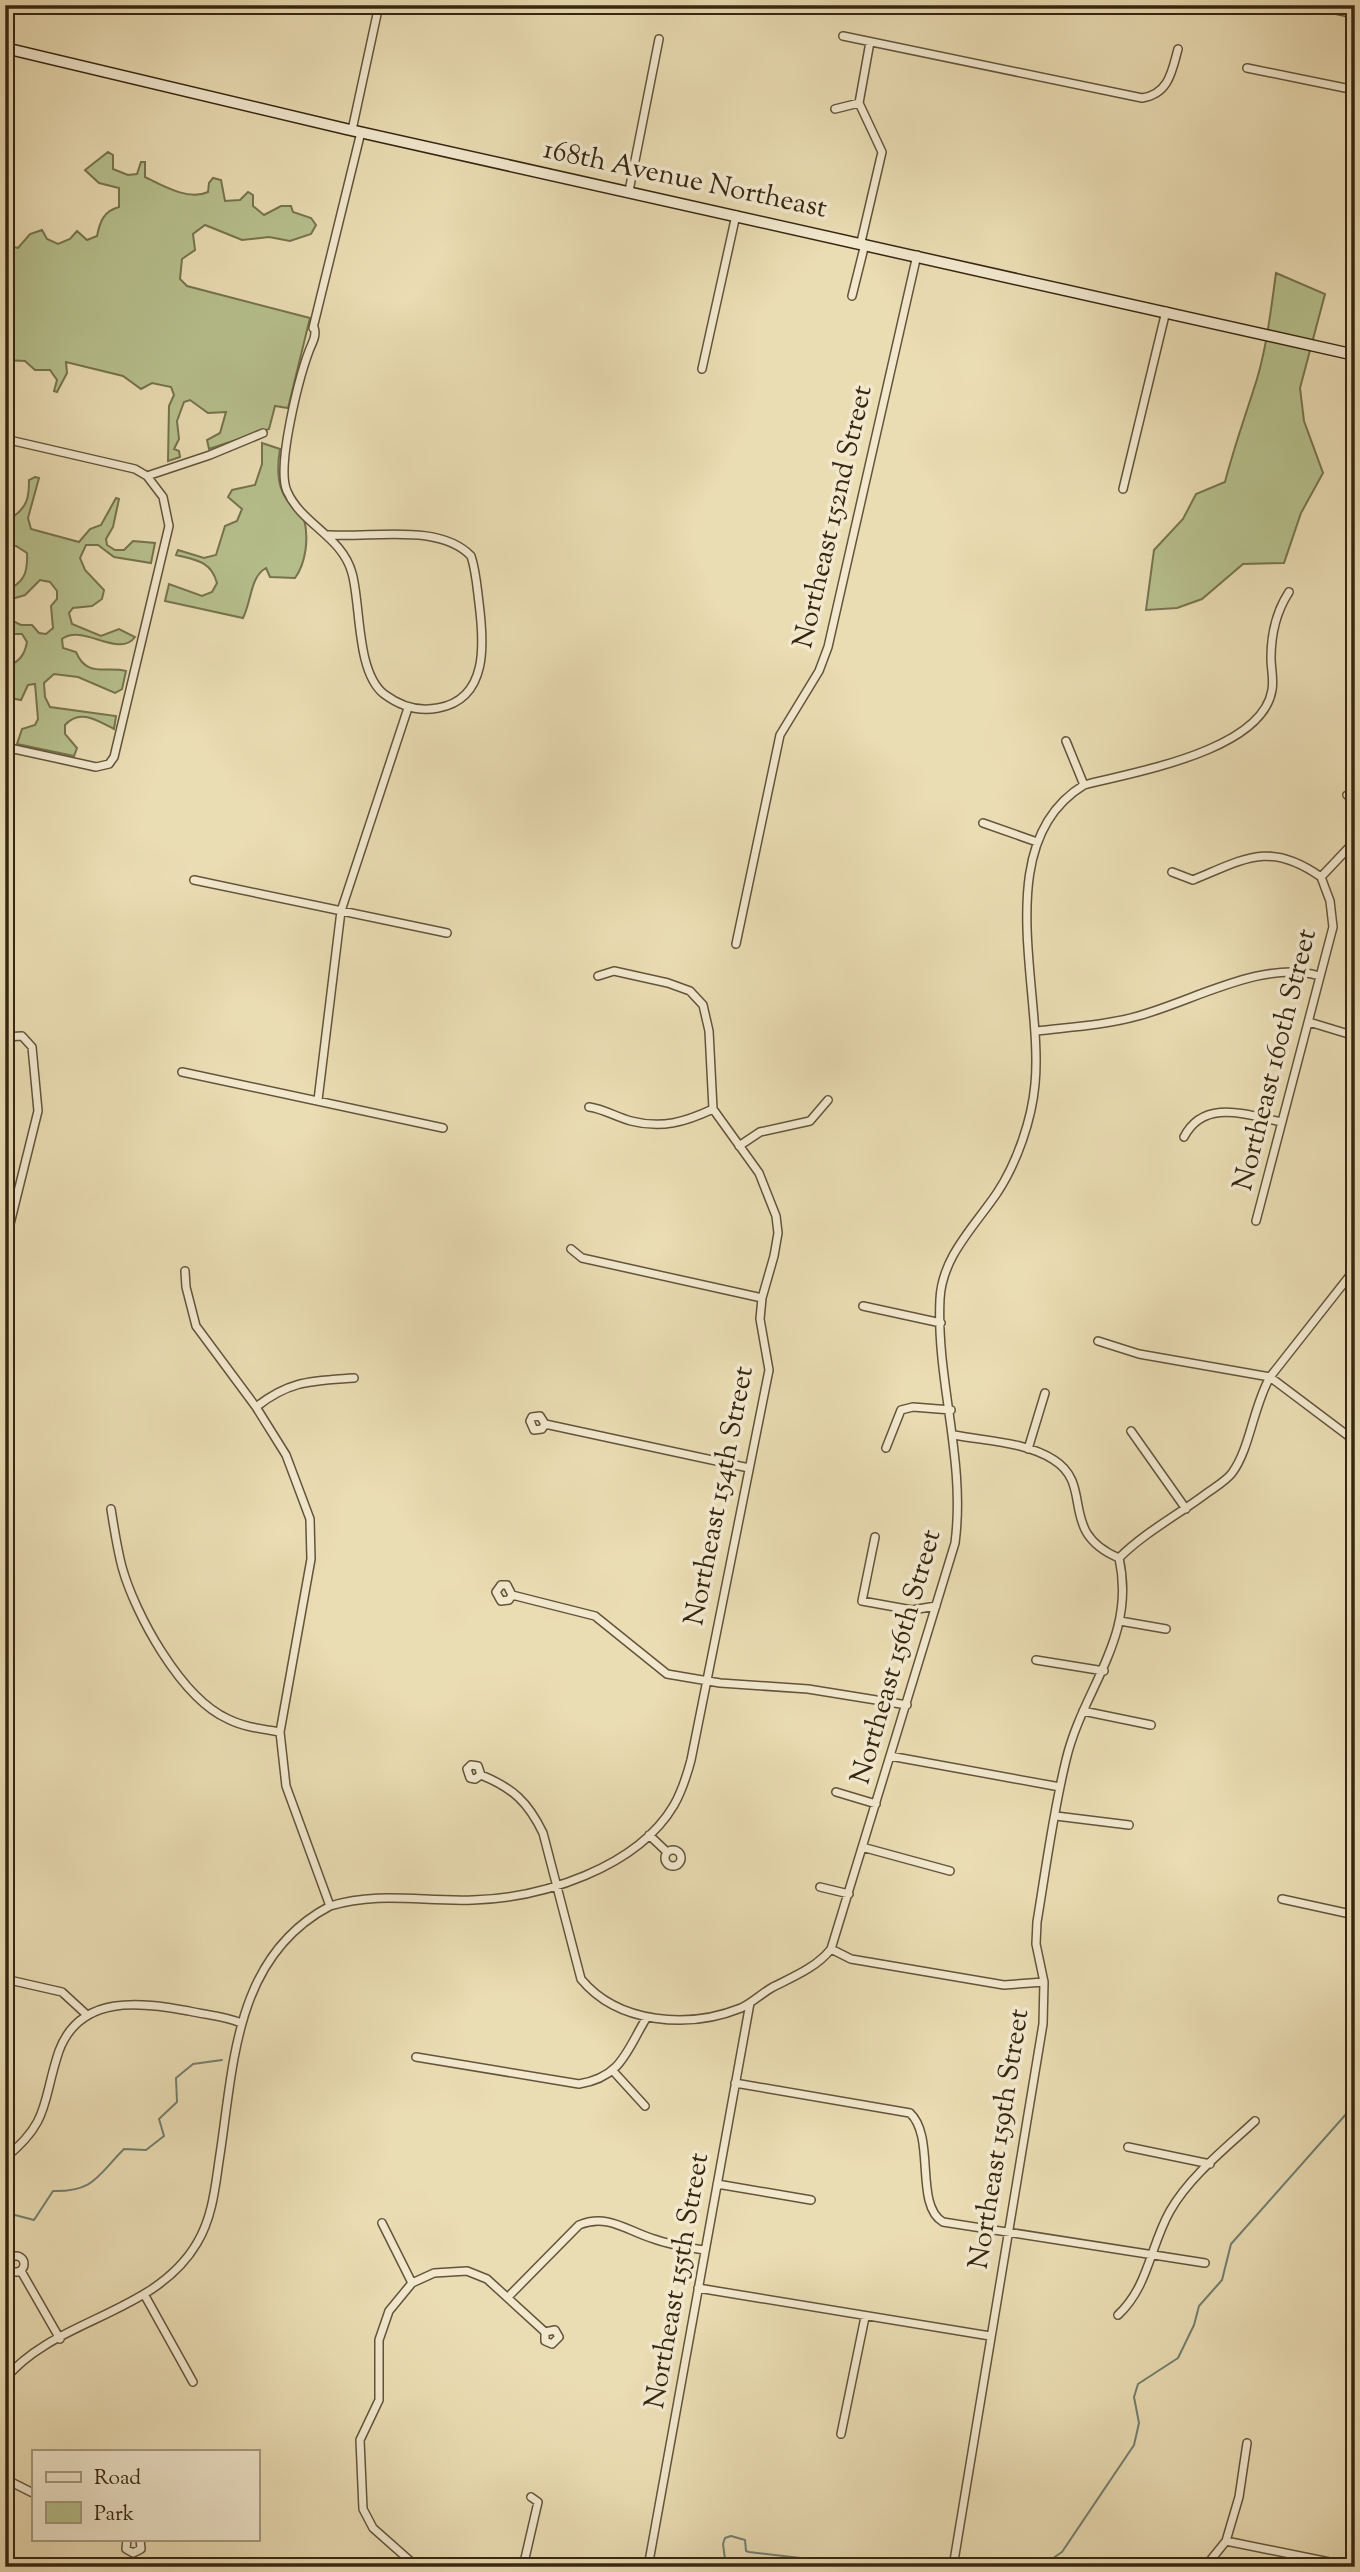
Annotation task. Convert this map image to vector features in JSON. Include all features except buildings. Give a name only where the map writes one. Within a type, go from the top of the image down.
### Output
[{"type":"street","points":[[329,535],[427,535],[455,542],[471,556],[482,630],[478,677],[456,701],[428,710],[408,708],[383,693],[369,672],[352,571],[329,535],[313,523],[287,492],[284,477],[287,440],[310,348],[356,131],[379,5]]},
{"type":"street","points":[[1313,5],[1355,14]]},
{"type":"street","points":[[843,36],[1142,98],[1157,94],[1166,85],[1178,49]]},
{"type":"street","points":[[629,191],[659,39]]},
{"type":"street","points":[[852,296],[882,152],[859,103],[870,42]]},
{"type":"street","name":"168th Avenue Northeast","points":[[5,48],[356,131],[1355,355]]},
{"type":"street","points":[[1247,68],[1355,90]]},
{"type":"street","points":[[835,109],[859,103]]},
{"type":"street","points":[[702,369],[736,215]]},
{"type":"street","name":"Northeast 152nd Street","points":[[736,944],[780,735],[819,671],[828,647],[917,255]]},
{"type":"street","points":[[1124,489],[1166,311]]},
{"type":"street","points":[[147,476],[209,456],[262,433]]},
{"type":"street","points":[[5,439],[135,469],[147,476],[163,496],[169,526],[118,750],[109,764],[96,767],[8,748],[5,771]]},
{"type":"street","points":[[1066,741],[1084,785],[1200,753],[1250,725],[1269,702],[1277,611],[1289,592]]},
{"type":"street","points":[[318,1100],[341,911],[408,708]]},
{"type":"street","name":"Northeast 156th Street","points":[[828,1952],[849,1894],[950,1563],[960,1501],[940,1323],[942,1283],[949,1263],[998,1192],[1019,1145],[1035,1085],[1037,1031],[1026,936],[1037,842],[1053,810],[1068,794],[1084,785]]},
{"type":"street","points":[[1347,795],[1355,800]]},
{"type":"street","points":[[983,823],[1037,842]]},
{"type":"street","points":[[1172,873],[1194,880],[1229,865],[1275,855],[1300,863],[1321,877],[1355,841]]},
{"type":"street","name":"Northeast 160th Street","points":[[1255,1221],[1333,927],[1330,901],[1321,877]]},
{"type":"street","points":[[194,880],[447,933]]},
{"type":"street","points":[[589,1107],[603,1109],[630,1121],[663,1126],[691,1120],[713,1109],[709,1031],[703,1005],[690,990],[614,971],[598,976]]},
{"type":"street","points":[[1037,1031],[1136,1017],[1274,972],[1300,971],[1320,976]]},
{"type":"street","points":[[1309,1022],[1355,1036]]},
{"type":"street","points":[[5,1037],[22,1036],[32,1047],[38,1111],[5,1244]]},
{"type":"street","points":[[182,1072],[443,1128]]},
{"type":"street","points":[[739,1146],[760,1132],[810,1121],[828,1100]]},
{"type":"street","name":"Northeast 154th Street","points":[[330,1906],[376,1896],[454,1900],[500,1898],[557,1887],[597,1870],[649,1835],[674,1806],[683,1786],[706,1681],[769,1370],[760,1319],[762,1298],[778,1233],[776,1216],[759,1172],[713,1109]]},
{"type":"street","points":[[1184,1137],[1191,1124],[1200,1117],[1219,1111],[1282,1122]]},
{"type":"street","points":[[571,1249],[582,1258],[762,1298]]},
{"type":"street","points":[[954,1435],[1028,1449],[1062,1467],[1074,1488],[1083,1529],[1090,1541],[1119,1558],[1138,1539],[1186,1509],[1230,1475],[1240,1460],[1251,1421],[1270,1377],[1355,1269]]},
{"type":"street","points":[[5,2379],[31,2356],[144,2294],[177,2270],[197,2243],[207,2220],[242,2023],[260,1973],[301,1926],[330,1906],[286,1786],[280,1732],[311,1559],[310,1519],[297,1479],[257,1407],[196,1326],[186,1287],[186,1271]]},
{"type":"street","points":[[863,1306],[940,1323]]},
{"type":"street","points":[[1098,1341],[1139,1354],[1270,1377],[1355,1441]]},
{"type":"street","points":[[257,1407],[275,1392],[294,1384],[354,1378]]},
{"type":"street","points":[[1028,1449],[1045,1393]]},
{"type":"street","points":[[886,1448],[901,1410],[913,1407],[951,1409]]},
{"type":"street","points":[[545,1424],[749,1468]]},
{"type":"street","points":[[1131,1432],[1186,1509]]},
{"type":"street","points":[[111,1509],[122,1568],[141,1615],[183,1680],[208,1707],[226,1718],[252,1727],[280,1732]]},
{"type":"street","points":[[875,1537],[862,1601],[912,1610],[936,1606]]},
{"type":"street","name":"Northeast 159th Street","points":[[953,2567],[1043,2024],[1044,1982],[1037,1944],[1037,1922],[1060,1787],[1072,1738],[1104,1671],[1120,1621],[1123,1577],[1119,1558]]},
{"type":"street","points":[[512,1595],[595,1616],[609,1624],[659,1670],[706,1681],[808,1689],[907,1705]]},
{"type":"street","points":[[1120,1621],[1166,1629]]},
{"type":"street","points":[[1036,1660],[1104,1671]]},
{"type":"street","points":[[1083,1711],[1151,1725]]},
{"type":"street","points":[[890,1756],[1060,1787]]},
{"type":"street","points":[[481,1775],[510,1788],[524,1799],[544,1833],[581,1979],[600,1996],[647,2017],[689,2020],[750,2003],[828,1952],[850,1959],[1004,1985],[1044,1982]]},
{"type":"street","points":[[836,1792],[876,1804]]},
{"type":"street","points":[[1056,1816],[1129,1825]]},
{"type":"street","points":[[649,1835],[667,1852]]},
{"type":"street","points":[[862,1847],[950,1871]]},
{"type":"street","points":[[820,1887],[849,1894]]},
{"type":"street","points":[[1282,1899],[1355,1915]]},
{"type":"street","points":[[5,1979],[62,1992],[87,2015]]},
{"type":"street","name":"Northeast 155th Street","points":[[648,2567],[750,2003]]},
{"type":"street","points":[[5,2158],[21,2145],[41,2120],[60,2051],[74,2027],[87,2015],[109,2006],[141,2004],[242,2023]]},
{"type":"street","points":[[416,2057],[579,2084],[600,2080],[614,2072],[647,2017]]},
{"type":"street","points":[[614,2072],[645,2106]]},
{"type":"street","points":[[735,2082],[910,2113],[920,2127],[933,2212],[943,2222],[1205,2263]]},
{"type":"street","points":[[1118,2315],[1132,2302],[1176,2202],[1210,2164],[1255,2121]]},
{"type":"street","points":[[1128,2147],[1210,2164]]},
{"type":"street","points":[[717,2184],[811,2200]]},
{"type":"street","points":[[509,2296],[579,2225],[591,2220],[609,2221],[652,2239],[704,2250]]},
{"type":"street","points":[[382,2222],[412,2283]]},
{"type":"street","points":[[21,2271],[60,2339]]},
{"type":"street","points":[[417,2567],[373,2528],[363,2508],[360,2440],[380,2395],[378,2353],[382,2325],[398,2297],[412,2283],[434,2273],[467,2271],[487,2279],[509,2296],[545,2332]]},
{"type":"street","points":[[698,2288],[990,2336]]},
{"type":"street","points":[[144,2294],[193,2382]]},
{"type":"street","points":[[841,2434],[865,2317]]},
{"type":"street","points":[[1205,2567],[1226,2541],[1239,2497],[1247,2443]]},
{"type":"street","points":[[5,2479],[32,2492]]},
{"type":"street","points":[[523,2567],[538,2501],[531,2497]]},
{"type":"street","points":[[125,2540],[126,2549],[133,2553],[142,2546],[140,2540]]},
{"type":"street","points":[[1226,2541],[1354,2567]]},
{"type":"green space","points":[[108,152],[113,155],[113,169],[128,175],[137,174],[141,162],[145,162],[145,177],[184,194],[193,195],[208,192],[213,178],[221,180],[225,201],[240,200],[248,192],[253,195],[253,206],[264,215],[281,206],[291,206],[293,212],[311,218],[316,225],[311,234],[290,241],[269,237],[242,240],[205,225],[193,234],[195,250],[182,259],[180,279],[187,286],[310,318],[288,408],[275,406],[269,429],[209,449],[207,440],[220,433],[226,412],[208,413],[190,400],[184,402],[177,421],[179,439],[174,449],[179,451],[180,457],[168,461],[169,406],[174,395],[171,387],[152,383],[141,389],[123,376],[66,362],[67,373],[57,392],[54,391],[57,380],[50,370],[35,370],[25,361],[5,360],[5,245],[18,248],[30,234],[42,230],[47,239],[58,244],[70,239],[77,231],[87,240],[97,236],[104,217],[119,207],[119,188],[99,183],[85,170]]},
{"type":"green space","points":[[1276,273],[1325,294],[1300,388],[1304,421],[1323,473],[1301,513],[1284,563],[1243,564],[1202,599],[1177,608],[1146,610],[1154,550],[1183,519],[1196,494],[1225,482],[1260,366]]},
{"type":"green space","points":[[262,443],[280,449],[278,470],[282,490],[304,519],[306,550],[299,572],[295,578],[270,577],[266,568],[261,572],[254,583],[243,618],[165,601],[169,584],[202,596],[212,592],[217,583],[211,570],[202,563],[176,555],[178,550],[204,558],[216,555],[225,526],[237,521],[242,509],[228,497],[232,490],[255,485],[262,464]]},
{"type":"green space","points":[[39,478],[28,518],[31,529],[79,542],[90,529],[101,525],[116,498],[119,499],[113,527],[106,539],[107,545],[115,550],[124,550],[133,541],[155,543],[151,563],[114,557],[98,545],[86,545],[80,558],[85,570],[104,590],[102,599],[92,606],[73,608],[69,613],[72,624],[101,636],[119,629],[135,637],[128,643],[120,644],[80,635],[62,639],[63,648],[76,652],[80,660],[91,668],[126,671],[122,689],[115,693],[78,677],[54,674],[44,683],[45,697],[50,707],[116,716],[114,729],[83,717],[77,717],[65,725],[65,734],[77,748],[74,756],[17,744],[22,729],[35,725],[38,719],[35,684],[28,685],[21,700],[5,697],[5,669],[20,658],[27,642],[22,634],[5,634],[5,617],[21,625],[32,625],[39,633],[46,634],[53,628],[51,606],[57,599],[57,591],[50,582],[40,580],[25,595],[5,601],[5,591],[24,576],[27,553],[16,546],[5,546],[5,514],[14,516],[22,508],[28,496],[29,480]]},
{"type":"waterway","points":[[5,2229],[15,2215],[34,2220],[53,2191],[78,2189],[94,2180],[124,2149],[146,2150],[164,2136],[159,2119],[177,2102],[176,2078],[193,2064],[222,2060]]},
{"type":"waterway","points":[[1040,2567],[1062,2552],[1134,2445],[1139,2423],[1134,2397],[1138,2384],[1178,2358],[1194,2325],[1199,2306],[1222,2280],[1231,2244],[1355,2104]]},
{"type":"waterway","points":[[726,2567],[723,2544],[725,2538],[731,2536],[745,2540],[746,2551],[749,2552],[878,2567]]}]
